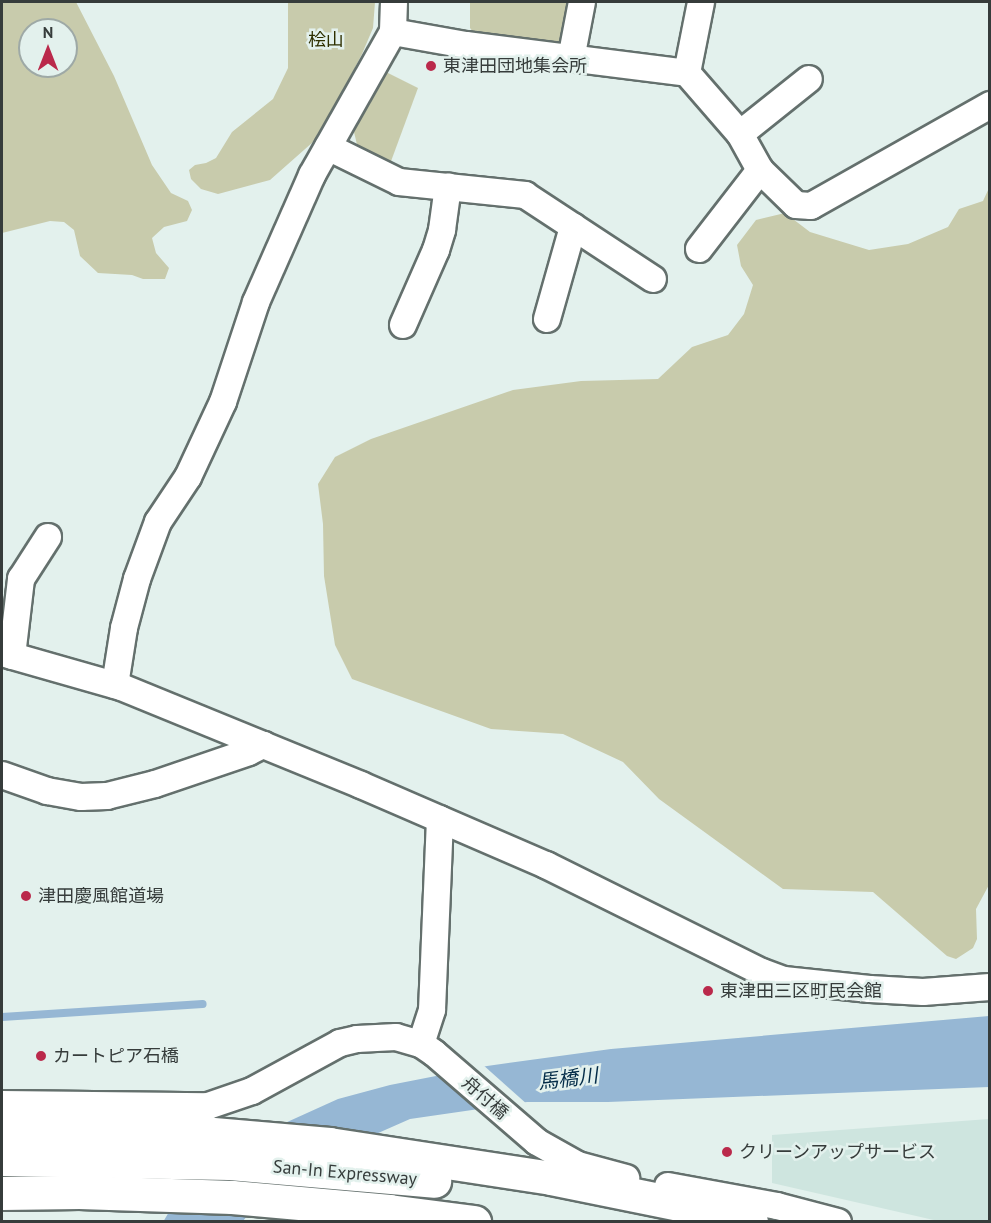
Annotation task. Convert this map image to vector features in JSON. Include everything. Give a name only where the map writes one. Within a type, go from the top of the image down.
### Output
[{"type":"highway","points":[[2,1127],[167,1130],[329,1144],[552,1178],[694,1207],[768,1216]]},
{"type":"highway","name":"San-In Expressway","points":[[2,1159],[230,1163],[399,1177],[552,1198],[686,1221]]},
{"type":"highway","name":"San-In Expressway","points":[[2,1193],[79,1192],[232,1197],[474,1221]]},
{"type":"street","points":[[115,685],[124,627],[137,579],[158,522],[188,477],[222,402],[256,302],[312,175],[393,32],[394,2]]},
{"type":"street","points":[[571,59],[582,2]]},
{"type":"street","points":[[687,73],[701,2]]},
{"type":"street","points":[[393,32],[571,59],[687,73],[740,134],[760,170],[796,205],[811,206],[990,105]]},
{"type":"street","points":[[740,134],[809,79]]},
{"type":"street","points":[[328,147],[399,182],[525,195],[653,279]]},
{"type":"street","points":[[699,249],[760,170]]},
{"type":"street","points":[[403,325],[436,250],[442,230],[448,186]]},
{"type":"street","points":[[547,319],[573,227]]},
{"type":"street","points":[[48,537],[21,579],[7,655],[115,685],[440,819],[546,864],[708,947],[784,980],[923,992],[990,987]]},
{"type":"street","points":[[2,775],[47,791],[81,797],[104,797],[155,784],[263,745]]},
{"type":"street","points":[[2,1104],[208,1106],[252,1090],[340,1043],[376,1036],[396,1037],[428,1048],[432,1010],[435,883],[440,819]]},
{"type":"street","name":"舟付橋","points":[[428,1048],[537,1142],[578,1165],[768,1216],[838,1221]]},
{"type":"shaded area","points":[[989,1119],[989,1221],[938,1221],[772,1183],[772,1135]]},
{"type":"green space","points":[[2,2],[76,2],[114,76],[152,165],[171,193],[188,201],[192,210],[187,221],[164,227],[152,238],[156,253],[169,268],[165,279],[143,279],[132,275],[98,273],[80,256],[74,230],[64,222],[50,221],[2,233]]},
{"type":"green space","name":"桧山","points":[[288,2],[375,2],[373,28],[362,54],[328,120],[313,142],[270,180],[218,194],[201,189],[191,179],[189,170],[195,165],[216,158],[232,132],[273,99],[288,68]]},
{"type":"green space","points":[[470,2],[574,2],[568,36],[556,45],[473,32],[470,28]]},
{"type":"green space","points":[[384,71],[418,88],[390,164],[359,153],[354,132],[364,103]]},
{"type":"green space","points":[[989,188],[990,883],[976,909],[977,939],[973,948],[956,959],[947,956],[873,892],[783,889],[659,799],[623,762],[563,734],[491,729],[352,679],[335,645],[324,576],[323,524],[318,484],[335,457],[371,439],[513,390],[581,381],[658,379],[692,347],[728,335],[744,314],[753,285],[741,266],[737,245],[756,220],[785,213],[810,232],[869,250],[908,244],[948,227],[959,209],[983,201]]},
{"type":"water","name":"馬橋川","points":[[989,1016],[989,1087],[608,1102],[527,1102],[410,1119],[326,1156],[303,1176],[259,1201],[243,1221],[163,1222],[187,1182],[221,1152],[338,1099],[390,1085],[487,1066],[611,1049]]},
{"type":"pier","points":[[482,1064],[528,1105],[481,1112],[437,1073]]},
{"type":"waterway","points":[[2,1017],[203,1004]]},
{"type":"place","name":"東津田団地集会所","points":[[431,66]]},
{"type":"place","name":"津田慶風館道場","points":[[26,896]]},
{"type":"place","name":"東津田三区町民会館","points":[[708,991]]},
{"type":"place","name":"カートピア石橋","points":[[41,1056]]},
{"type":"place","name":"クリーンアップサービス","points":[[727,1152]]}]
